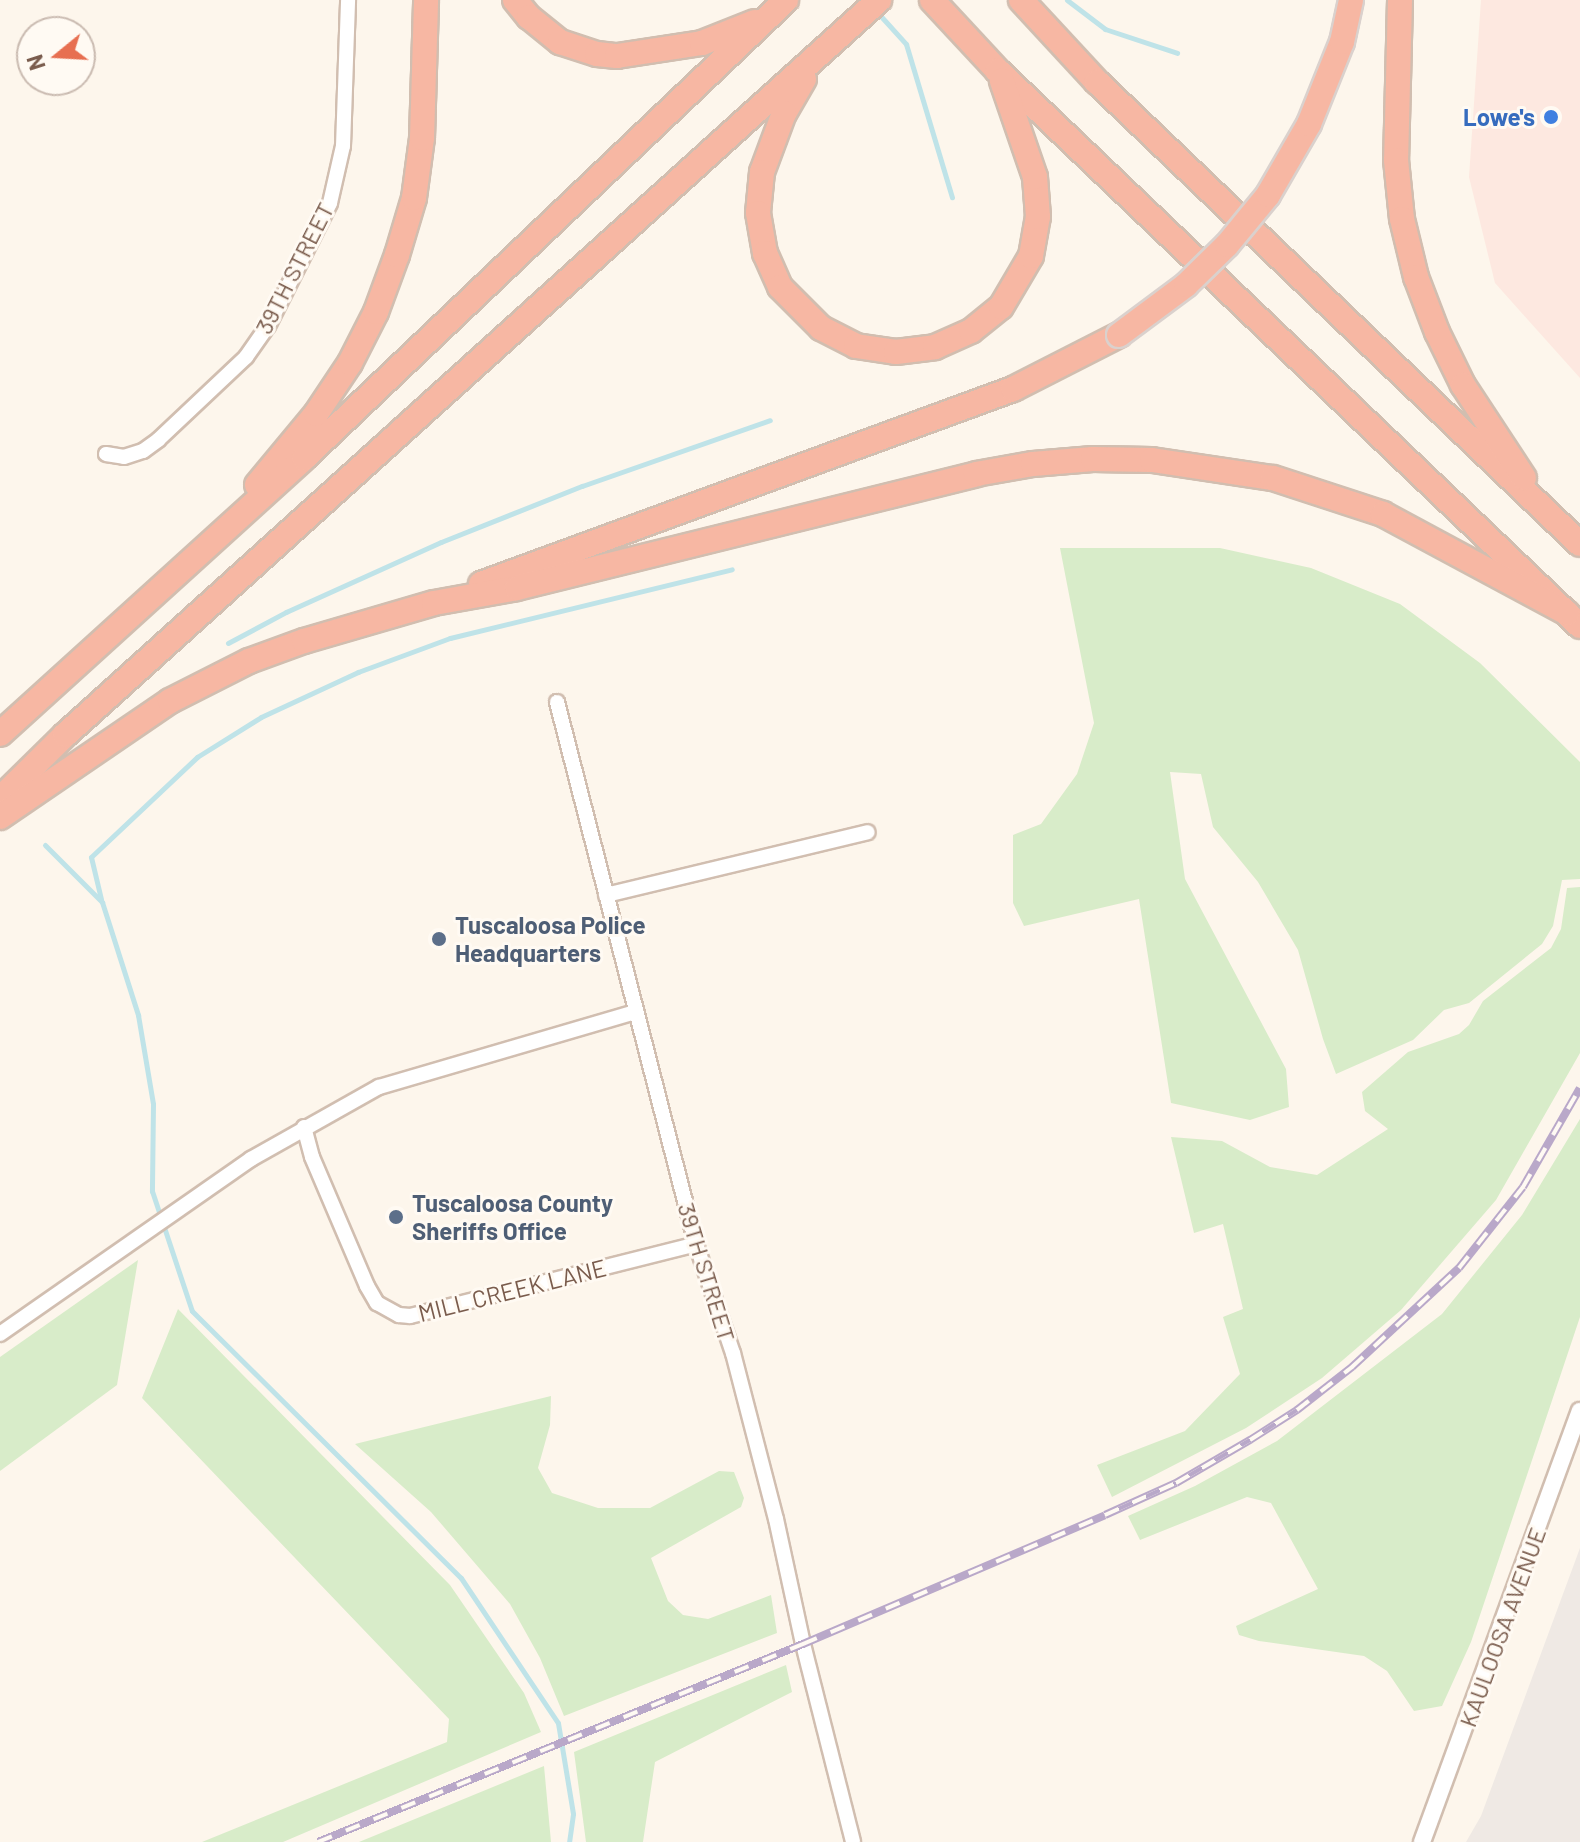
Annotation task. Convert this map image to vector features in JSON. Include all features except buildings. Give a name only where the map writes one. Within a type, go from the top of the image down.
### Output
[{"type":"highway","points":[[203,550],[316,414],[350,363],[376,312],[414,198],[422,138],[426,0]]},
{"type":"highway","points":[[515,0],[529,17],[560,42],[597,54],[617,56],[702,43],[777,8]]},
{"type":"highway","points":[[0,799],[65,735],[879,0]]},
{"type":"highway","points":[[932,0],[998,71],[1574,620]]},
{"type":"highway","points":[[1021,0],[1097,82],[1580,544]]},
{"type":"highway","points":[[0,817],[170,701],[249,661],[304,641],[434,603],[1013,389],[1119,335],[1186,285],[1227,245],[1268,195],[1309,124],[1342,42],[1351,0]]},
{"type":"highway","points":[[1400,0],[1396,160],[1402,219],[1416,277],[1437,332],[1463,385],[1547,513]]},
{"type":"highway","points":[[0,734],[304,458],[777,8]]},
{"type":"highway","points":[[831,44],[796,88],[773,137],[759,192],[760,234],[771,270],[792,303],[837,338],[876,350],[914,351],[954,341],[1001,307],[1023,275],[1036,237],[1035,177],[998,71]]},
{"type":"highway","points":[[434,603],[546,581],[976,474],[1033,464],[1123,459],[1213,466],[1330,494],[1396,521],[1574,620]]},
{"type":"street","name":"39TH STREET","points":[[106,454],[124,457],[143,451],[158,440],[246,357],[268,326],[330,203],[343,146],[348,0]]},
{"type":"street","name":"39TH STREET","points":[[557,702],[696,1244],[733,1353],[853,1842]]},
{"type":"street","points":[[606,895],[868,832]]},
{"type":"street","points":[[0,1334],[251,1159],[379,1087],[636,1012]]},
{"type":"street","name":"MILL CREEK LANE","points":[[304,1127],[312,1157],[367,1286],[377,1303],[399,1315],[410,1316],[696,1244]]},
{"type":"street","name":"KAULOOSA AVENUE","points":[[1422,1842],[1580,1411]]},
{"type":"shaded area","points":[[1481,0],[1580,0],[1580,378],[1495,283],[1469,177]]},
{"type":"shaded area","points":[[1580,1548],[1580,1842],[1466,1842],[1481,1816]]},
{"type":"green space","points":[[1060,548],[1220,548],[1311,568],[1400,604],[1480,663],[1580,762],[1580,879],[1562,880],[1553,926],[1542,944],[1469,1003],[1444,1010],[1413,1040],[1336,1074],[1298,950],[1258,882],[1213,827],[1201,774],[1170,772],[1185,879],[1286,1069],[1289,1107],[1250,1120],[1171,1103],[1139,899],[1024,926],[1013,903],[1013,835],[1041,824],[1077,774],[1094,723]]},
{"type":"green space","points":[[1580,887],[1580,1053],[1496,1200],[1401,1310],[1322,1378],[1246,1428],[1112,1497],[1097,1465],[1185,1431],[1240,1374],[1223,1317],[1243,1309],[1223,1224],[1194,1233],[1171,1137],[1222,1141],[1270,1167],[1317,1175],[1388,1129],[1365,1111],[1362,1092],[1408,1052],[1459,1034],[1469,1025],[1483,1001],[1551,948],[1561,929],[1567,888]]},
{"type":"green space","points":[[1580,1119],[1580,1317],[1471,1642],[1442,1706],[1414,1711],[1387,1671],[1364,1656],[1259,1641],[1239,1635],[1236,1626],[1318,1589],[1271,1503],[1247,1497],[1140,1540],[1128,1516],[1195,1486],[1277,1441],[1442,1314],[1522,1215]]},
{"type":"green space","points":[[138,1260],[117,1385],[0,1471],[0,1357]]},
{"type":"green space","points":[[178,1309],[450,1585],[524,1693],[541,1732],[283,1842],[202,1842],[447,1742],[449,1719],[142,1398]]},
{"type":"green space","points":[[551,1396],[550,1425],[538,1468],[552,1493],[598,1508],[650,1508],[719,1471],[734,1472],[744,1498],[741,1507],[651,1558],[668,1601],[683,1615],[708,1619],[771,1595],[777,1633],[564,1716],[540,1658],[510,1604],[431,1512],[355,1444]]},
{"type":"green space","points":[[786,1665],[792,1692],[655,1762],[643,1842],[586,1842],[574,1752]]},
{"type":"green space","points":[[544,1766],[551,1842],[359,1842]]},
{"type":"waterway","points":[[1067,0],[1105,29],[1177,53]]},
{"type":"waterway","points":[[878,13],[906,44],[952,197]]},
{"type":"waterway","points":[[228,643],[286,612],[441,542],[582,486],[770,420]]},
{"type":"waterway","points":[[101,899],[91,857],[197,757],[261,717],[358,672],[450,638],[732,569]]},
{"type":"waterway","points":[[45,845],[102,902],[138,1015],[153,1104],[152,1191],[192,1311],[461,1578],[558,1723],[573,1814],[569,1842]]},
{"type":"railway","points":[[318,1842],[803,1644],[1105,1515],[1176,1483],[1250,1440],[1297,1410],[1352,1367],[1459,1268],[1523,1187],[1580,1088]]},
{"type":"place","name":"Lowe's","points":[[1551,117]]},
{"type":"place","name":"Tuscaloosa Police Headquarters","points":[[439,939]]},
{"type":"place","name":"Tuscaloosa County Sheriffs Office","points":[[396,1217]]}]
